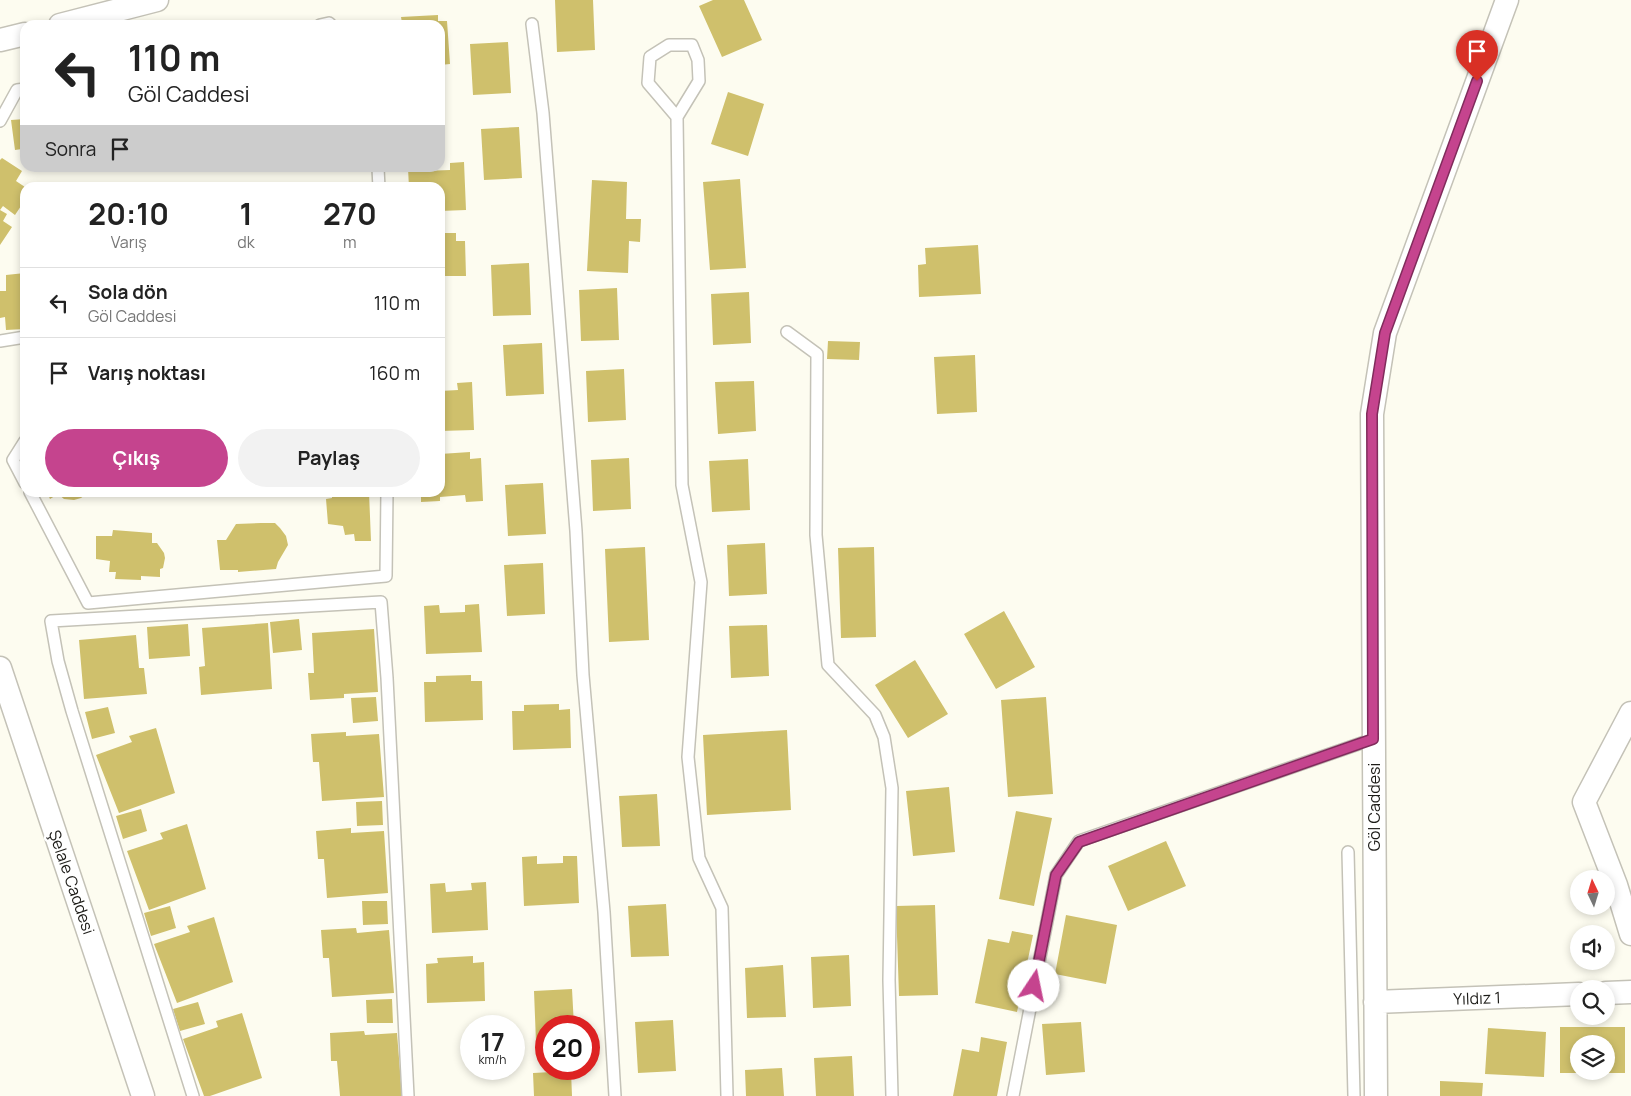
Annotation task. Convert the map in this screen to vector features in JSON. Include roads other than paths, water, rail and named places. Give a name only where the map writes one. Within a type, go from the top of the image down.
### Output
[{"type":"street","points":[[79,20],[157,0]]},
{"type":"street","name":"Göl Caddesi","points":[[1376,1096],[1372,414],[1385,333],[1508,0]]},
{"type":"street","points":[[0,40],[20,35]]},
{"type":"street","name":"Şelale Caddesi","points":[[0,668],[144,1096]]},
{"type":"street","points":[[1631,714],[1584,802],[1616,885],[1631,934]]},
{"type":"street","points":[[1615,993],[1631,992]]},
{"type":"street","name":"Yıldız 1","points":[[1375,1002],[1570,994]]},
{"type":"lane","points":[[532,24],[543,113],[576,521],[583,675],[604,912],[615,1096]]},
{"type":"lane","points":[[677,118],[648,83],[650,57],[669,45],[692,45],[698,60],[699,81],[677,118],[682,485],[701,582],[688,757],[699,858],[722,908],[726,1096]]},
{"type":"lane","points":[[0,121],[17,90],[20,90]]},
{"type":"lane","points":[[788,332],[817,354],[816,535],[828,665],[875,715],[884,737],[892,788],[889,980],[892,1096]]},
{"type":"lane","points":[[0,341],[20,338]]},
{"type":"lane","points":[[20,449],[13,460],[20,473]]},
{"type":"lane","points":[[33,497],[88,603],[386,576],[387,497]]},
{"type":"lane","points":[[193,1096],[72,712],[58,661],[51,621],[381,602],[387,678],[408,1096]]},
{"type":"lane","points":[[1013,1096],[1056,875],[1079,842],[1373,739]]},
{"type":"lane","points":[[1348,852],[1354,1096]]}]
